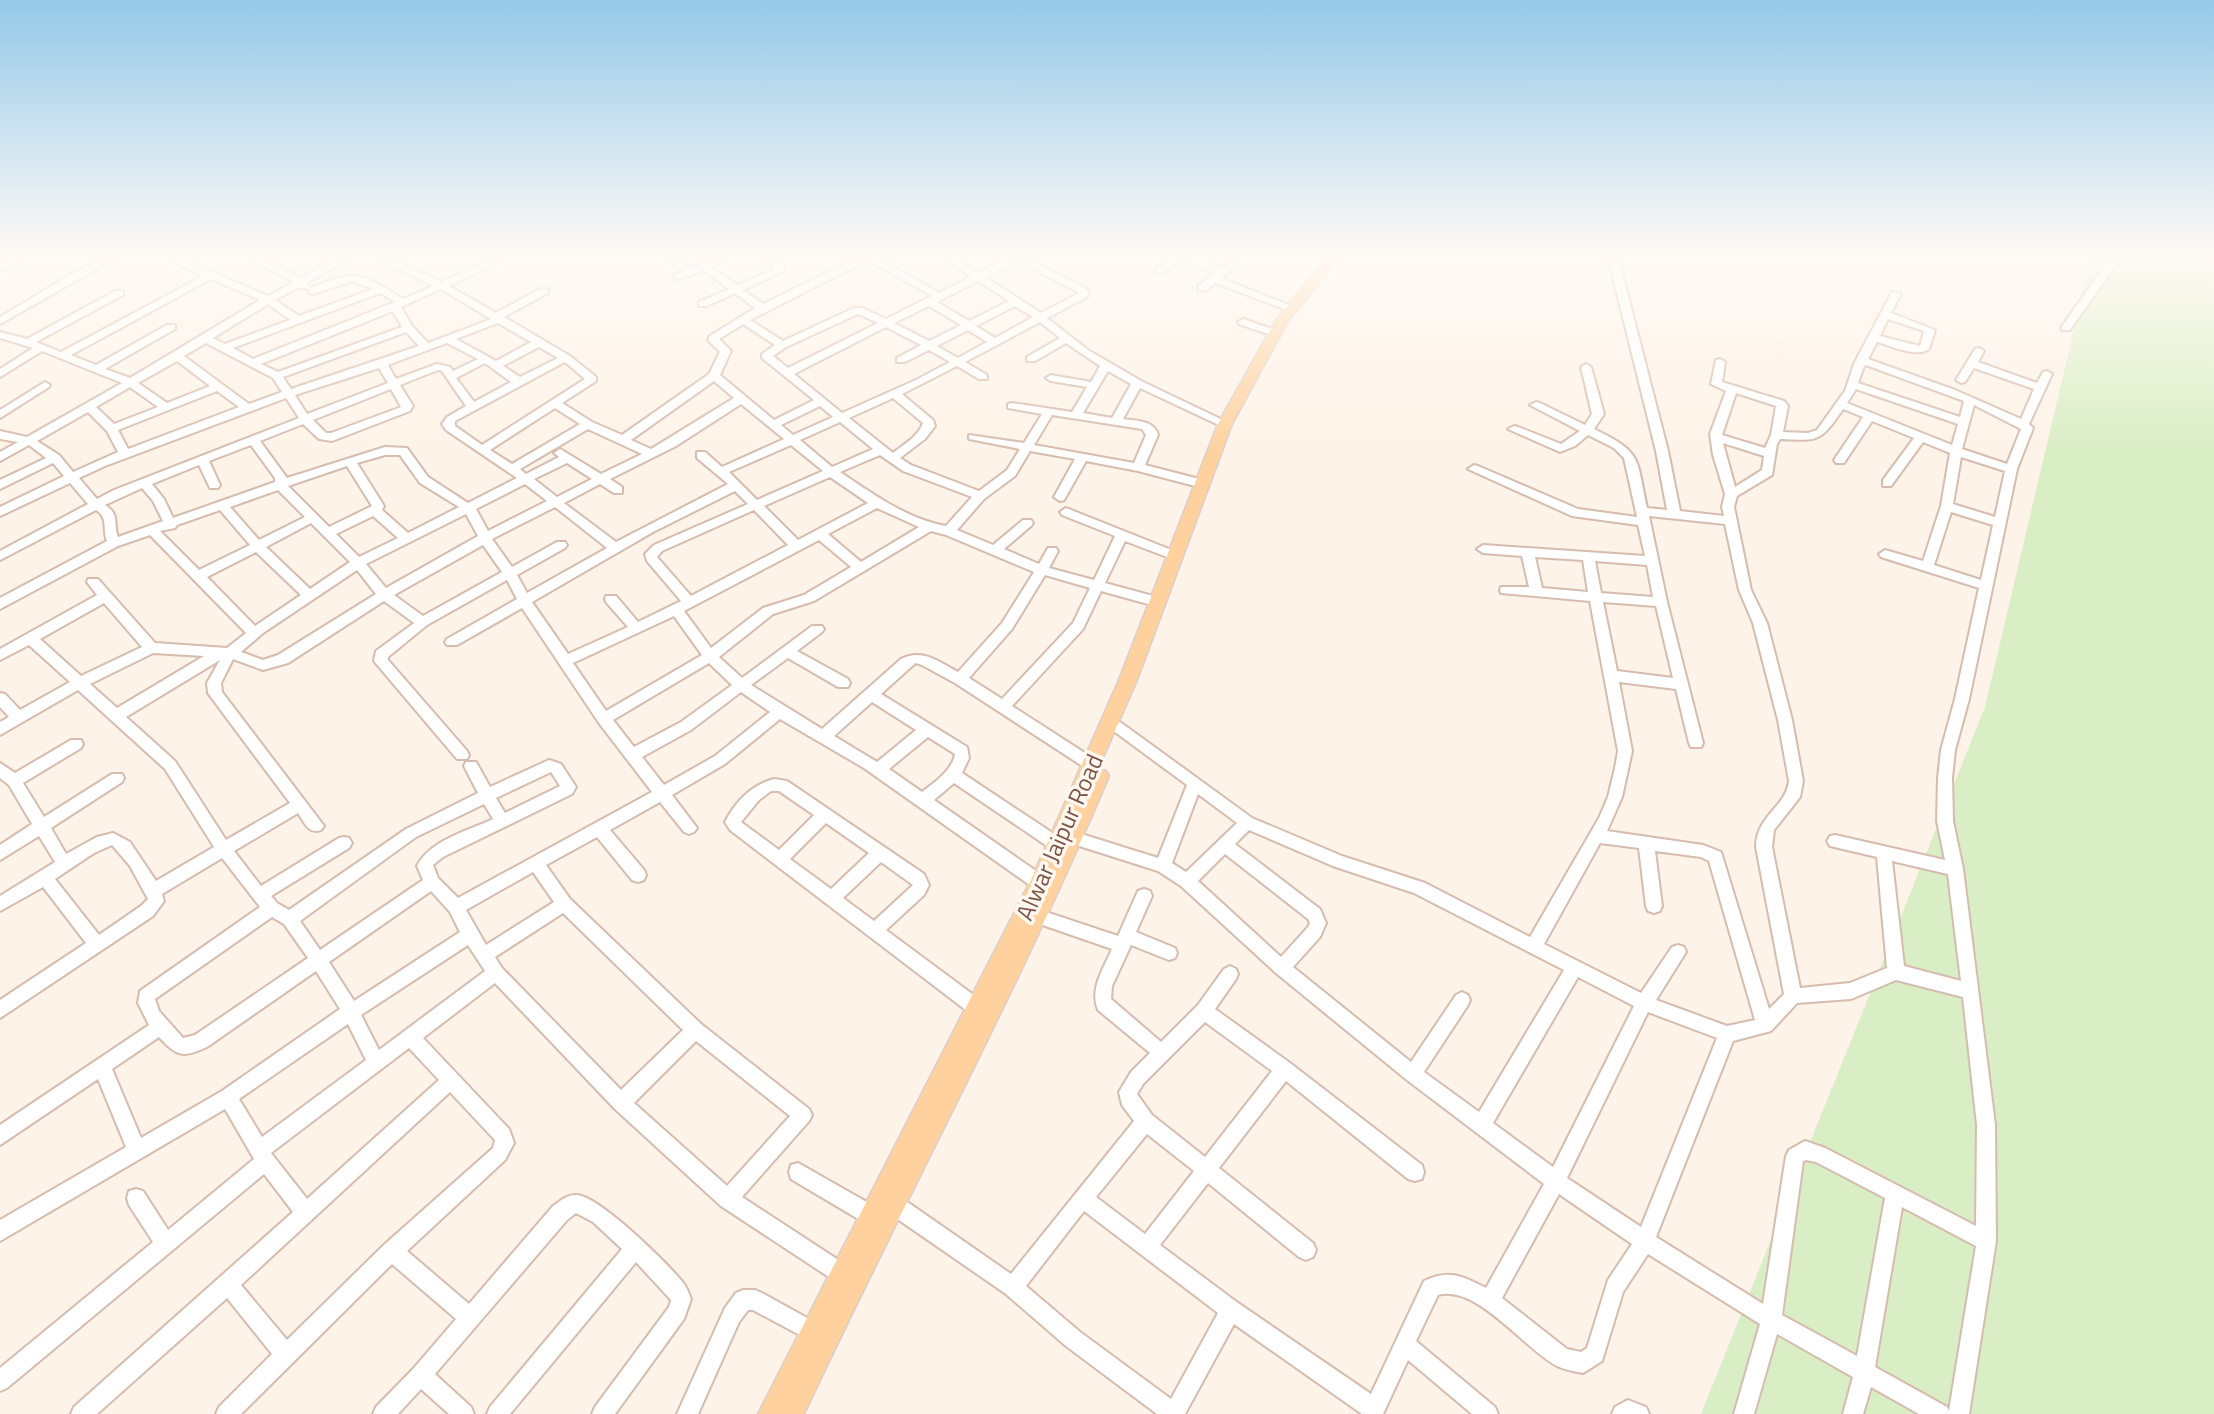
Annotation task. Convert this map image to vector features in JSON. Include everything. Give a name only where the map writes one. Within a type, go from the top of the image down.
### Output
[{"type":"main road","name":"Alwar Jaipur Road","points":[[790,1414],[853,1281],[1040,917],[1092,765],[1159,602],[1225,424],[1281,323]]},
{"type":"main road","name":"Alwar Jaipur Road","points":[[771,1414],[1041,883],[1066,842],[1120,728],[1240,419],[1291,323]]},
{"type":"street","points":[[28,342],[63,323]]},
{"type":"street","points":[[61,356],[123,323]]},
{"type":"street","points":[[0,457],[230,323]]},
{"type":"street","points":[[224,348],[286,323]]},
{"type":"street","points":[[251,364],[354,323]]},
{"type":"street","points":[[406,323],[426,347]]},
{"type":"street","points":[[0,512],[71,476],[125,454],[247,408],[382,364],[486,323]]},
{"type":"street","points":[[482,450],[592,379],[566,358],[507,323]]},
{"type":"street","points":[[623,440],[714,376],[726,351],[713,338],[737,323]]},
{"type":"street","points":[[748,323],[782,345]]},
{"type":"street","points":[[830,323],[782,345],[766,356],[907,468],[981,496]]},
{"type":"street","points":[[964,323],[995,342]]},
{"type":"street","points":[[901,360],[974,323]]},
{"type":"street","points":[[722,471],[895,394],[1031,323]]},
{"type":"street","points":[[1047,323],[1105,365],[1225,424]]},
{"type":"street","points":[[1246,323],[1274,333]]},
{"type":"street","points":[[1630,323],[1660,439],[1674,514]]},
{"type":"street","points":[[1777,435],[1817,435],[1841,404],[1852,384],[1858,364],[1883,323]]},
{"type":"street","points":[[1875,338],[1924,349],[1930,330],[1910,323]]},
{"type":"street","points":[[2066,328],[2070,323]]},
{"type":"street","points":[[787,373],[887,324],[983,377]]},
{"type":"street","points":[[95,370],[171,327]]},
{"type":"street","points":[[277,376],[408,328]]},
{"type":"street","points":[[743,336],[756,329]]},
{"type":"street","points":[[0,335],[28,342],[129,382],[165,407]]},
{"type":"street","points":[[205,338],[277,376],[305,419],[320,435],[327,438],[401,413],[407,406],[382,364]]},
{"type":"street","points":[[448,339],[519,382]]},
{"type":"street","points":[[1031,359],[1066,339]]},
{"type":"street","points":[[450,377],[540,342]]},
{"type":"street","points":[[0,374],[41,347]]},
{"type":"street","points":[[1961,380],[1979,351]]},
{"type":"street","points":[[177,356],[247,408]]},
{"type":"street","points":[[566,358],[472,406],[451,419],[448,424],[526,479],[615,548]]},
{"type":"street","points":[[1720,362],[1716,384],[1780,403],[1782,406],[1777,435],[1771,444],[1768,472],[1731,494]]},
{"type":"street","points":[[1861,363],[1874,363],[2024,424]]},
{"type":"street","points":[[1971,363],[2041,388]]},
{"type":"street","points":[[1076,415],[1105,365]]},
{"type":"street","points":[[1514,429],[1560,448],[1587,429],[1598,414],[1586,366]]},
{"type":"street","points":[[0,556],[96,505],[145,483],[437,367],[446,369],[472,406]]},
{"type":"street","points":[[1959,1414],[1986,1241],[1986,1125],[1955,869],[1945,821],[1948,750],[2011,469],[2026,428],[2024,424],[2047,374]]},
{"type":"street","points":[[714,376],[830,471],[877,503],[929,527],[948,531],[1041,570],[1159,602]]},
{"type":"street","points":[[1051,378],[1092,385]]},
{"type":"street","points":[[1115,421],[1138,383]]},
{"type":"street","points":[[1852,384],[1964,422]]},
{"type":"street","points":[[0,415],[46,385]]},
{"type":"street","points":[[112,429],[220,386]]},
{"type":"street","points":[[1732,390],[1716,437],[1731,494],[1728,508],[1742,578],[1760,623],[1785,719],[1796,781],[1795,793],[1768,826],[1763,847],[1793,996]]},
{"type":"street","points":[[893,458],[921,437],[929,426],[929,422],[895,394]]},
{"type":"street","points":[[0,729],[81,682],[151,648],[225,653],[272,664],[315,640],[384,595],[485,538],[652,454],[695,430],[742,398]]},
{"type":"street","points":[[1927,568],[1947,506],[1956,450],[1970,400]]},
{"type":"street","points":[[774,424],[821,401]]},
{"type":"street","points":[[554,403],[588,424],[652,454]]},
{"type":"street","points":[[1841,404],[2011,469]]},
{"type":"street","points":[[1536,405],[1618,445],[1630,457],[1661,603],[1696,743]]},
{"type":"street","points":[[1012,406],[1115,421],[1152,430],[1138,467]]},
{"type":"street","points":[[89,407],[112,429],[125,454]]},
{"type":"street","points":[[948,531],[981,496],[1012,473],[1049,412]]},
{"type":"street","points":[[1840,460],[1870,415]]},
{"type":"street","points":[[510,470],[588,424]]},
{"type":"street","points":[[0,435],[30,441],[55,458],[96,505],[108,512],[114,543]]},
{"type":"street","points":[[1887,483],[1922,436]]},
{"type":"street","points":[[973,437],[1138,467],[1203,484]]},
{"type":"street","points":[[1716,437],[1771,454]]},
{"type":"street","points":[[253,439],[281,478],[281,486],[358,563],[384,595],[422,622]]},
{"type":"street","points":[[550,446],[618,490]]},
{"type":"street","points":[[0,604],[114,543],[385,450],[402,451],[424,481],[470,509],[524,600],[567,660],[604,719],[631,756],[665,793],[689,828]]},
{"type":"street","points":[[881,450],[658,548],[651,554],[651,558],[710,656],[743,686],[779,712],[825,735],[878,770],[1041,883]]},
{"type":"street","points":[[701,455],[722,471],[797,547]]},
{"type":"street","points":[[1060,497],[1082,457]]},
{"type":"street","points":[[0,485],[55,458]]},
{"type":"street","points":[[117,715],[225,653],[358,563],[567,458]]},
{"type":"street","points":[[202,460],[214,485]]},
{"type":"street","points":[[350,462],[378,506],[376,510],[380,517],[407,538]]},
{"type":"street","points":[[1474,469],[1576,513],[1643,516],[1674,514],[1732,521]]},
{"type":"street","points":[[145,483],[158,499],[171,525]]},
{"type":"street","points":[[452,642],[615,548],[736,485]]},
{"type":"street","points":[[567,660],[637,629],[877,503]]},
{"type":"street","points":[[1947,506],[1999,523]]},
{"type":"street","points":[[224,507],[257,545],[309,596]]},
{"type":"street","points":[[327,533],[376,510]]},
{"type":"street","points":[[1066,512],[1175,556]]},
{"type":"street","points":[[197,577],[312,518]]},
{"type":"street","points":[[994,551],[1027,523]]},
{"type":"street","points":[[604,719],[710,656],[768,611],[777,606],[800,603],[929,527]]},
{"type":"street","points":[[152,530],[254,633]]},
{"type":"street","points":[[820,534],[859,567]]},
{"type":"street","points":[[1002,708],[1073,632],[1122,534]]},
{"type":"street","points":[[501,820],[467,761],[381,661],[381,655],[412,633],[422,622],[561,545]]},
{"type":"street","points":[[1483,549],[1652,561]]},
{"type":"street","points":[[960,679],[1007,626],[1052,551]]},
{"type":"street","points":[[1527,552],[1537,592]]},
{"type":"street","points":[[1885,554],[1986,586]]},
{"type":"street","points":[[1533,947],[1616,802],[1625,751],[1613,676],[1588,556]]},
{"type":"street","points":[[93,582],[151,648]]},
{"type":"street","points":[[1506,590],[1661,603]]},
{"type":"street","points":[[0,656],[106,596]]},
{"type":"street","points":[[611,599],[637,629]]},
{"type":"street","points":[[631,756],[686,726],[817,629]]},
{"type":"street","points":[[30,638],[170,765],[223,848],[259,895],[271,908],[290,919],[341,993],[377,1063]]},
{"type":"street","points":[[787,651],[843,683]]},
{"type":"street","points":[[225,653],[214,683],[215,693],[316,826]]},
{"type":"street","points":[[825,735],[915,658],[960,679],[1092,765]]},
{"type":"street","points":[[1613,676],[1681,684]]},
{"type":"street","points":[[872,695],[962,751],[964,759],[952,774],[921,802]]},
{"type":"street","points":[[0,698],[18,717]]},
{"type":"street","points":[[456,907],[720,760],[779,712]]},
{"type":"street","points":[[1120,728],[1247,822],[1338,862],[1419,888],[1644,1003],[1727,1034],[1754,1031],[1765,1025],[1793,996],[1851,991],[1896,972],[1971,991]]},
{"type":"street","points":[[878,770],[927,729]]},
{"type":"street","points":[[14,781],[76,744]]},
{"type":"street","points":[[290,919],[411,833],[549,766],[556,768],[569,787],[428,860],[425,866],[432,882],[456,907],[470,935],[496,974],[621,1103],[728,1199],[842,1274]]},
{"type":"street","points":[[0,769],[14,781],[64,864]]},
{"type":"street","points":[[952,774],[1066,842],[1163,866],[1187,881],[1282,968],[1413,1074],[1556,1181],[1770,1320],[1940,1414]]},
{"type":"street","points":[[0,853],[117,778]]},
{"type":"street","points":[[1163,866],[1195,783]]},
{"type":"street","points":[[875,930],[921,885],[918,879],[878,854],[782,785],[766,785],[733,822],[735,826],[977,1008]]},
{"type":"street","points":[[153,891],[299,805]]},
{"type":"street","points":[[779,860],[824,815]]},
{"type":"street","points":[[1187,881],[1247,822]]},
{"type":"street","points":[[600,829],[638,875]]},
{"type":"street","points":[[1598,836],[1703,850],[1716,857],[1765,1025]]},
{"type":"street","points":[[0,904],[103,841],[112,839],[122,843],[153,891],[156,901],[147,911],[0,1010]]},
{"type":"street","points":[[1835,841],[1955,869]]},
{"type":"street","points":[[259,895],[344,843]]},
{"type":"street","points":[[1646,843],[1654,906]]},
{"type":"street","points":[[1225,845],[1314,914],[1318,923],[1314,932],[1282,968]]},
{"type":"street","points":[[833,898],[878,854]]},
{"type":"street","points":[[1884,854],[1896,972]]},
{"type":"street","points":[[535,863],[564,904],[695,1030],[803,1115],[728,1199]]},
{"type":"street","points":[[44,878],[97,945]]},
{"type":"street","points":[[271,908],[146,996],[146,1003],[161,1027],[179,1046],[188,1047],[201,1041],[432,882]]},
{"type":"street","points":[[1144,896],[1104,986],[1102,998],[1104,1004],[1162,1053]]},
{"type":"street","points":[[485,955],[564,904]]},
{"type":"street","points":[[1040,917],[1169,953]]},
{"type":"street","points":[[0,1231],[228,1097],[349,1013],[470,935]]},
{"type":"street","points":[[1490,1301],[1556,1181],[1644,1003],[1678,952]]},
{"type":"street","points":[[1482,1124],[1575,967]]},
{"type":"street","points":[[0,1381],[165,1242],[262,1155],[410,1037],[496,974]]},
{"type":"street","points":[[1230,974],[1204,1011],[1137,1078],[1128,1092],[1128,1099],[1132,1108],[1146,1121],[1306,1250]]},
{"type":"street","points":[[1413,1074],[1462,1000]]},
{"type":"street","points":[[1204,1011],[1284,1069],[1415,1172]]},
{"type":"street","points":[[0,1136],[161,1027]]},
{"type":"street","points":[[621,1103],[695,1030]]},
{"type":"street","points":[[1082,1198],[1373,1412],[1431,1288],[1440,1283],[1451,1282],[1490,1301],[1562,1358],[1583,1363],[1595,1354],[1615,1287],[1645,1241],[1727,1034]]},
{"type":"street","points":[[226,1414],[392,1251],[499,1154],[505,1143],[503,1135],[410,1037]]},
{"type":"street","points":[[102,1066],[136,1149]]},
{"type":"street","points":[[1147,1247],[1284,1069]]},
{"type":"street","points":[[81,1414],[229,1284],[450,1081]]},
{"type":"street","points":[[228,1097],[262,1155],[305,1213]]},
{"type":"street","points":[[1013,1287],[1146,1121]]},
{"type":"street","points":[[1744,1414],[1770,1320],[1795,1156],[1805,1150],[1819,1154],[1986,1241]]},
{"type":"street","points":[[797,1172],[872,1216]]},
{"type":"street","points":[[1853,1414],[1864,1373],[1895,1193]]},
{"type":"street","points":[[136,1198],[165,1242]]},
{"type":"street","points":[[383,1414],[471,1319],[568,1206],[578,1203],[590,1207],[677,1290],[680,1305],[602,1414]]},
{"type":"street","points":[[893,1204],[1013,1287],[1073,1339],[1174,1414],[1231,1310]]},
{"type":"street","points":[[497,1414],[635,1248]]},
{"type":"street","points":[[392,1251],[471,1319]]},
{"type":"street","points":[[229,1284],[287,1356]]},
{"type":"street","points":[[687,1414],[732,1315],[743,1300],[755,1300],[811,1331]]},
{"type":"street","points":[[1404,1344],[1488,1414]]},
{"type":"street","points":[[421,1375],[464,1414]]},
{"type":"street","points":[[1622,1414],[1628,1410],[1639,1414]]},
{"type":"green space","points":[[2075,323],[2214,323],[2214,1414],[1701,1414],[1985,707]]}]
